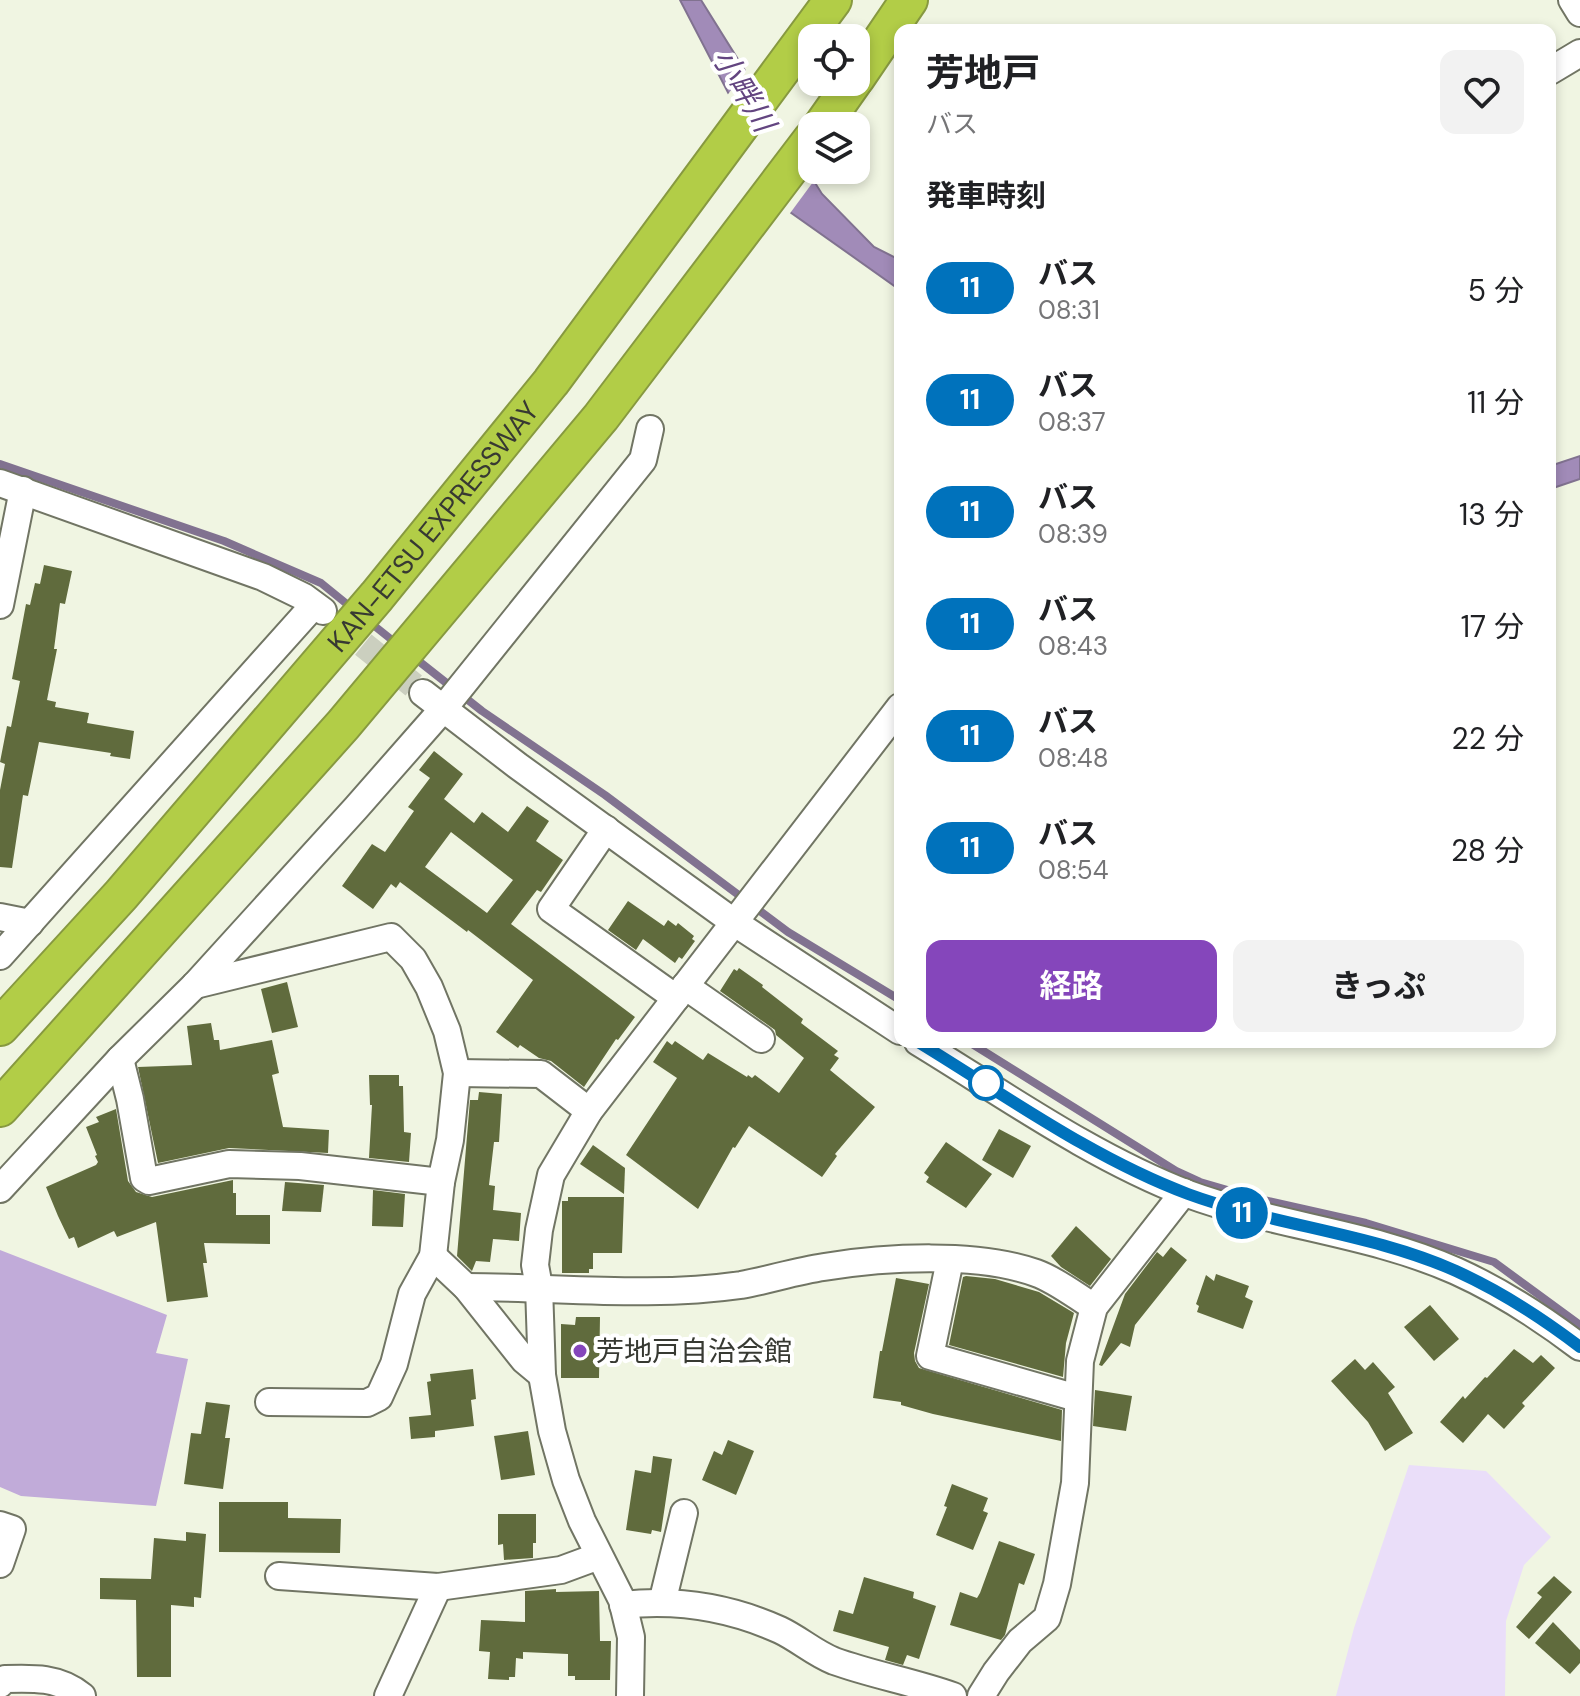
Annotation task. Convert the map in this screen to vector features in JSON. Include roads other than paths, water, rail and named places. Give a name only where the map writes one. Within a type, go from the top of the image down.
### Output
[{"type":"highway","name":"KAN-ETSU EXPRESSWAY","points":[[0,1027],[121,895],[336,644],[551,382],[833,0]]},
{"type":"highway","name":"KAN-ETSU EXPRESSWAY","points":[[870,58],[909,0]]},
{"type":"highway","name":"KAN-ETSU EXPRESSWAY","points":[[0,1108],[343,725],[601,417],[798,158]]},
{"type":"street","points":[[1572,0],[1580,13]]},
{"type":"street","points":[[1556,67],[1580,53]]},
{"type":"street","points":[[0,1189],[120,1059],[195,985],[433,701],[643,460],[650,429]]},
{"type":"street","points":[[0,605],[11,486],[263,577],[304,597],[318,608],[0,956]]},
{"type":"street","points":[[433,701],[606,829],[894,1027]]},
{"type":"street","points":[[630,1696],[631,1637],[623,1605],[566,1480],[552,1431],[542,1375],[539,1287],[535,1265],[551,1175],[589,1111],[894,715]]},
{"type":"street","points":[[606,829],[551,909],[680,992],[761,1039]]},
{"type":"street","points":[[0,917],[30,923]]},
{"type":"street","points":[[195,985],[391,937],[413,959],[429,987],[447,1031],[457,1073],[433,1256],[412,1294],[394,1364],[379,1397],[367,1403],[269,1402]]},
{"type":"street","points":[[928,1048],[1090,1147],[1184,1192],[1238,1212],[1377,1244],[1455,1271],[1505,1296],[1580,1347]]},
{"type":"street","points":[[120,1059],[144,1178],[149,1181],[229,1164],[300,1166],[441,1182]]},
{"type":"street","points":[[457,1073],[541,1074],[589,1111]]},
{"type":"street","points":[[981,1696],[1020,1641],[1047,1618],[1062,1559],[1075,1483],[1080,1361],[1094,1307],[1184,1192]]},
{"type":"street","points":[[433,1256],[466,1287],[524,1360],[542,1375]]},
{"type":"street","points":[[466,1287],[539,1287],[608,1293],[741,1285],[824,1267],[876,1260],[950,1260],[1002,1263],[1040,1274],[1094,1307]]},
{"type":"street","points":[[950,1260],[930,1356],[1077,1398]]},
{"type":"street","points":[[662,1603],[684,1513]]},
{"type":"street","points":[[0,1525],[12,1529],[0,1564]]},
{"type":"street","points":[[279,1576],[438,1587],[561,1570],[599,1556]]},
{"type":"street","points":[[388,1696],[438,1587]]},
{"type":"street","points":[[623,1605],[662,1603],[711,1608],[744,1616],[783,1631],[814,1653],[837,1662],[953,1696]]},
{"type":"street","points":[[0,1684],[5,1679],[41,1678],[73,1688],[82,1696]]},
{"type":"water","name":"小畔川","points":[[680,0],[701,0],[798,156],[798,184],[816,184],[874,247],[894,257],[894,286],[790,212]]},
{"type":"water","points":[[1580,456],[1580,479],[1556,487],[1556,464]]},
{"type":"waterway","points":[[0,464],[224,541],[321,583],[353,609]]},
{"type":"waterway","points":[[367,620],[397,644]]},
{"type":"waterway","points":[[411,655],[482,711],[605,795],[788,932],[894,996]]},
{"type":"waterway","points":[[979,1048],[1176,1171],[1200,1182],[1255,1198],[1366,1223],[1494,1262],[1580,1325]]},
{"type":"tunnel","points":[[333,620],[423,693]]},
{"type":"place","name":"芳地戸自治会館","points":[[580,1351]]}]
